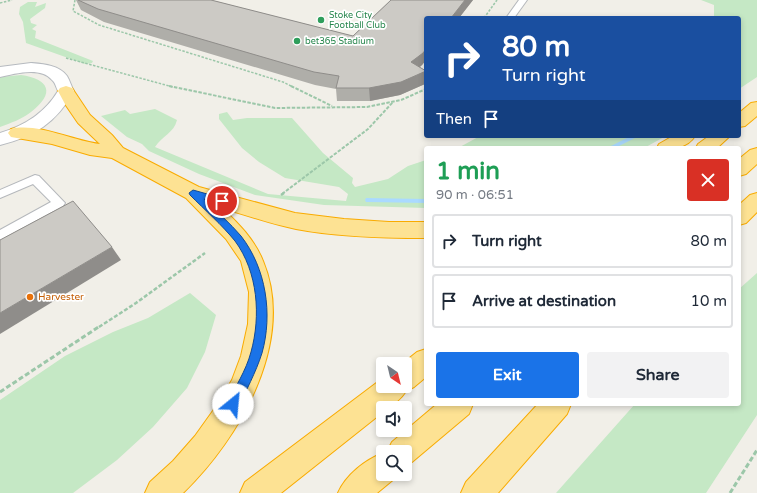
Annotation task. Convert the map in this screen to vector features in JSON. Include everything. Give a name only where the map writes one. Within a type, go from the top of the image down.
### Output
[{"type":"highway","points":[[66,91],[84,119],[106,139],[116,152]]},
{"type":"highway","points":[[741,103],[757,93]]},
{"type":"highway","points":[[741,120],[757,107]]},
{"type":"highway","points":[[8,136],[49,137],[90,149],[116,152],[193,193],[295,221],[344,227],[390,230],[424,230]]},
{"type":"highway","points":[[669,146],[683,138]]},
{"type":"highway","points":[[708,146],[718,138]]},
{"type":"highway","points":[[161,493],[172,484],[203,449],[227,416],[245,382],[256,352],[262,324],[257,278],[251,260],[237,238],[193,193]]},
{"type":"highway","points":[[741,215],[757,200]]},
{"type":"highway","points":[[412,372],[424,363]]},
{"type":"highway","points":[[256,493],[385,393]]},
{"type":"highway","points":[[410,445],[457,406]]},
{"type":"highway","points":[[477,493],[555,406]]},
{"type":"highway","points":[[354,493],[376,474]]},
{"type":"main road","points":[[0,57],[7,63],[24,68]]},
{"type":"main road","points":[[0,72],[24,68],[42,69],[54,73],[60,78],[66,91],[61,101],[52,112],[30,128],[8,136]]},
{"type":"lane","points":[[511,16],[523,0]]},
{"type":"lane","points":[[0,194],[35,178],[59,203],[0,235]]},
{"type":"path","points":[[0,3],[12,0]]},
{"type":"path","points":[[75,0],[73,12],[99,25],[283,82],[332,107]]},
{"type":"path","points":[[485,16],[497,0]]},
{"type":"path","points":[[61,57],[174,87],[275,108],[359,107],[393,102],[412,96],[424,90]]},
{"type":"path","points":[[281,195],[368,129],[393,102]]},
{"type":"path","points":[[0,392],[136,303],[205,253]]},
{"type":"path","points":[[730,493],[757,450]]},
{"type":"green space","points":[[701,0],[757,0],[757,77],[741,88],[741,16],[714,16],[714,5]]},
{"type":"green space","points":[[28,2],[37,2],[35,7],[46,3],[45,8],[30,19],[31,23],[37,25],[32,29],[36,31],[35,38],[93,61],[92,63],[85,64],[26,43],[23,22],[19,14],[20,7]]},
{"type":"green space","points":[[21,75],[43,83],[46,88],[44,99],[28,114],[16,121],[0,127],[0,77]]},
{"type":"green space","points":[[155,109],[177,120],[171,131],[155,147],[268,194],[346,201],[348,194],[339,187],[285,178],[259,162],[242,148],[219,119],[219,114],[227,112],[233,120],[247,118],[292,118],[323,153],[353,178],[352,183],[355,187],[388,179],[408,166],[424,161],[424,208],[324,205],[255,195],[199,174],[149,151],[142,144],[127,137],[101,116],[125,110],[130,114]]},
{"type":"green space","points":[[476,138],[662,138],[648,146],[462,146]]},
{"type":"green space","points":[[757,273],[757,415],[706,493],[556,493],[633,406],[741,406],[741,287]]},
{"type":"green space","points":[[190,293],[216,315],[205,352],[187,388],[153,427],[117,460],[73,493],[0,493],[0,400],[65,356],[113,332],[148,318]]},
{"type":"building","name":"bet365 Stadium","points":[[78,0],[211,0],[353,36],[391,0],[465,0],[453,16],[424,16],[424,52],[411,62],[424,70],[424,72],[401,82],[369,88],[336,88],[339,76],[314,72],[98,9]]},
{"type":"building","name":"Harvester","points":[[73,201],[112,247],[0,313],[0,240]]},
{"type":"waterway","points":[[614,146],[632,138]]},
{"type":"waterway","points":[[368,200],[424,201]]},
{"type":"place","name":"Stoke City Football Club","points":[[321,20]]},
{"type":"place","name":"bet365 Stadium","points":[[297,41]]},
{"type":"place","name":"Harvester","points":[[30,297]]},
{"type":"route","points":[[222,201],[193,193],[237,238],[251,260],[257,278],[261,304],[262,324],[256,352],[245,382],[233,404]]}]
